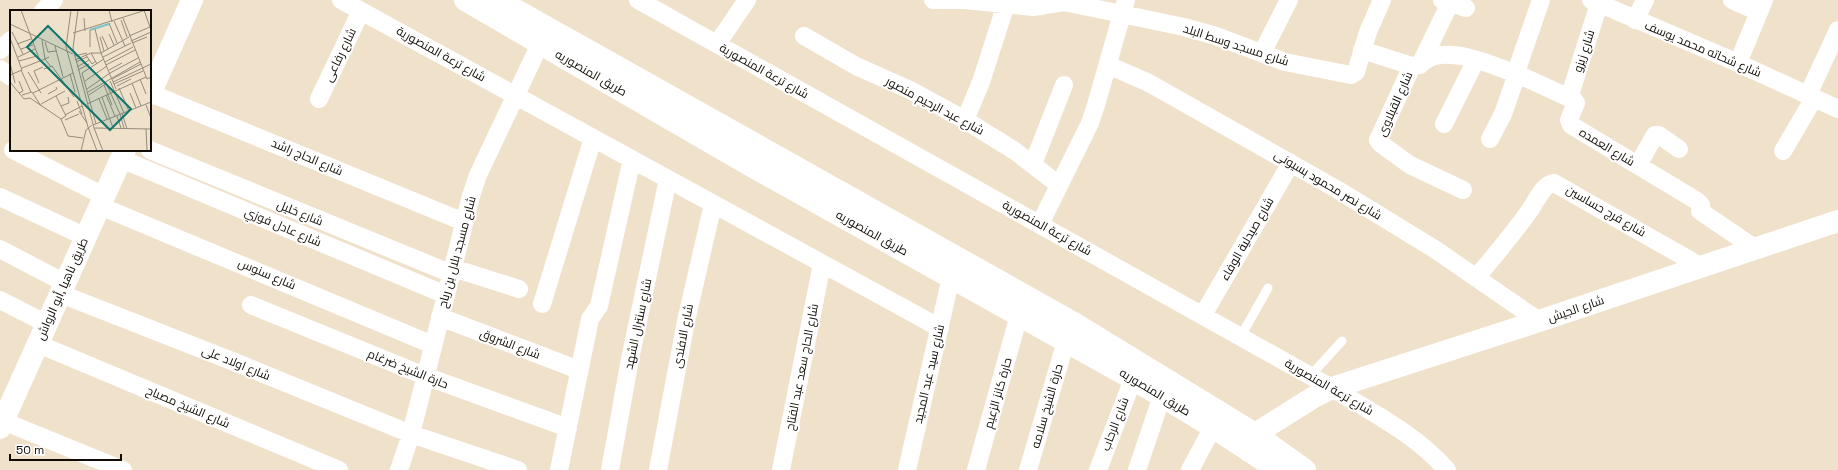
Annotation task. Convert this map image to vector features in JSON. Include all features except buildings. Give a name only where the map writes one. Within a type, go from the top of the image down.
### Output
[{"type":"main road","points":[[151,88],[192,0]]},
{"type":"main road","name":"طريق المنصوريه","points":[[465,0],[540,44],[1072,322],[1263,428],[1305,470]]},
{"type":"main road","name":"طريق المنصوريه","points":[[498,0],[951,277],[1162,396],[1213,427],[1278,470]]},
{"type":"main road","name":"طريق ناهيا ,أبو الرواش","points":[[2,425],[123,154]]},
{"type":"main road","name":"شارع الجيش","points":[[1263,428],[1323,392],[1838,221]]},
{"type":"street","points":[[44,10],[54,0]]},
{"type":"street","name":"شارع ترعة المنصورية","points":[[341,0],[940,328]]},
{"type":"street","name":"شارع ترعة المنصورية","points":[[638,0],[664,6],[717,44],[1311,375],[1323,392],[1411,436],[1435,456],[1447,470]]},
{"type":"street","points":[[717,44],[747,0]]},
{"type":"street","name":"شارع مسجد وسط البلد","points":[[943,0],[965,0],[1033,7],[1064,2],[1124,7],[1216,36],[1285,62],[1351,75],[1356,72],[1362,50]]},
{"type":"street","points":[[1262,53],[1289,0]]},
{"type":"street","points":[[1382,0],[1362,50],[1416,65],[1434,56],[1458,56],[1476,60],[1517,74],[1569,98]]},
{"type":"street","points":[[1490,139],[1503,114],[1540,0]]},
{"type":"street","points":[[1635,20],[1644,0]]},
{"type":"street","points":[[1732,0],[1761,6],[1738,64]]},
{"type":"street","name":"شارع شحاته محمد يوسف","points":[[1595,2],[1838,109]]},
{"type":"street","name":"شارع زيزو","points":[[1569,98],[1595,2]]},
{"type":"street","points":[[966,120],[981,82],[1006,4]]},
{"type":"street","points":[[1416,65],[1453,4]]},
{"type":"street","points":[[1040,224],[1090,123],[1100,94],[1124,7]]},
{"type":"street","name":"شارع رفاعى","points":[[319,99],[361,11]]},
{"type":"street","points":[[1783,151],[1811,96],[1838,30]]},
{"type":"street","name":"شارع عبد الرحيم منصور","points":[[804,36],[856,66],[910,90],[966,120],[1033,164],[1059,185]]},
{"type":"street","points":[[0,50],[10,41]]},
{"type":"street","name":"شارع مسجد بلال بن رباح","points":[[399,470],[411,434],[464,222],[478,175],[540,44]]},
{"type":"street","points":[[1444,124],[1476,60]]},
{"type":"street","name":"شارع نصر محمود بسيونى","points":[[1108,65],[1150,83],[1292,162],[1403,230],[1539,321]]},
{"type":"street","name":"شارع القبلاوى","points":[[1416,65],[1378,140],[1381,144],[1410,165],[1463,190]]},
{"type":"street","points":[[0,69],[10,76]]},
{"type":"street","points":[[1033,164],[1064,85]]},
{"type":"street","name":"شارع الحاج راشد","points":[[151,88],[464,222]]},
{"type":"street","name":"شارع العمده","points":[[1569,98],[1576,102],[1569,120],[1571,125],[1697,201],[1701,205],[1700,212],[1756,249]]},
{"type":"street","points":[[1638,165],[1655,135],[1659,135],[1679,149]]},
{"type":"street","points":[[542,304],[593,138]]},
{"type":"street","name":"شارع سنوس","points":[[0,144],[10,149]]},
{"type":"street","name":"شارع خليل","points":[[151,150],[452,271],[519,289]]},
{"type":"street","name":"شارع سنوس","points":[[14,151],[102,201],[433,345]]},
{"type":"street","name":"شارع عادل فوزي","points":[[123,154],[446,295]]},
{"type":"street","points":[[559,470],[590,319],[599,306],[632,159]]},
{"type":"street","name":"شارع صيدلية الوفاء","points":[[1203,315],[1292,162]]},
{"type":"street","name":"شارع سنترال الشهد","points":[[610,470],[632,352],[668,179]]},
{"type":"street","name":"شارع فرج حساسين","points":[[1476,278],[1530,210],[1548,184],[1554,183],[1702,267]]},
{"type":"street","points":[[0,197],[86,237]]},
{"type":"street","name":"شارع الافندى","points":[[658,470],[686,321],[713,204]]},
{"type":"street","name":"شارع اولاد على","points":[[0,249],[63,288],[237,363],[411,434]]},
{"type":"street","name":"شارع الحاج سعد عبد الفتاح","points":[[781,470],[822,264]]},
{"type":"street","name":"شارع سيد عبد المجيد","points":[[907,470],[951,277]]},
{"type":"street","points":[[0,300],[46,324]]},
{"type":"street","name":"حارة الشيخ ضرغام","points":[[251,305],[425,376],[568,428]]},
{"type":"street","name":"حارة كانز الزعيم","points":[[976,470],[1019,315]]},
{"type":"street","name":"شارع الشروق","points":[[440,317],[579,370]]},
{"type":"street","name":"حارة الشيخ سلامه","points":[[1028,470],[1066,341]]},
{"type":"street","name":"شارع الشيخ مصباح","points":[[38,344],[339,470]]},
{"type":"street","name":"شارع الرحاب","points":[[1098,470],[1133,379]]},
{"type":"street","points":[[1137,470],[1162,396]]},
{"type":"street","points":[[2,425],[122,470]]},
{"type":"street","points":[[1190,470],[1213,427]]},
{"type":"street","points":[[411,434],[518,470]]},
{"type":"lane","points":[[1241,336],[1268,288]]},
{"type":"lane","points":[[1311,375],[1342,341]]}]
